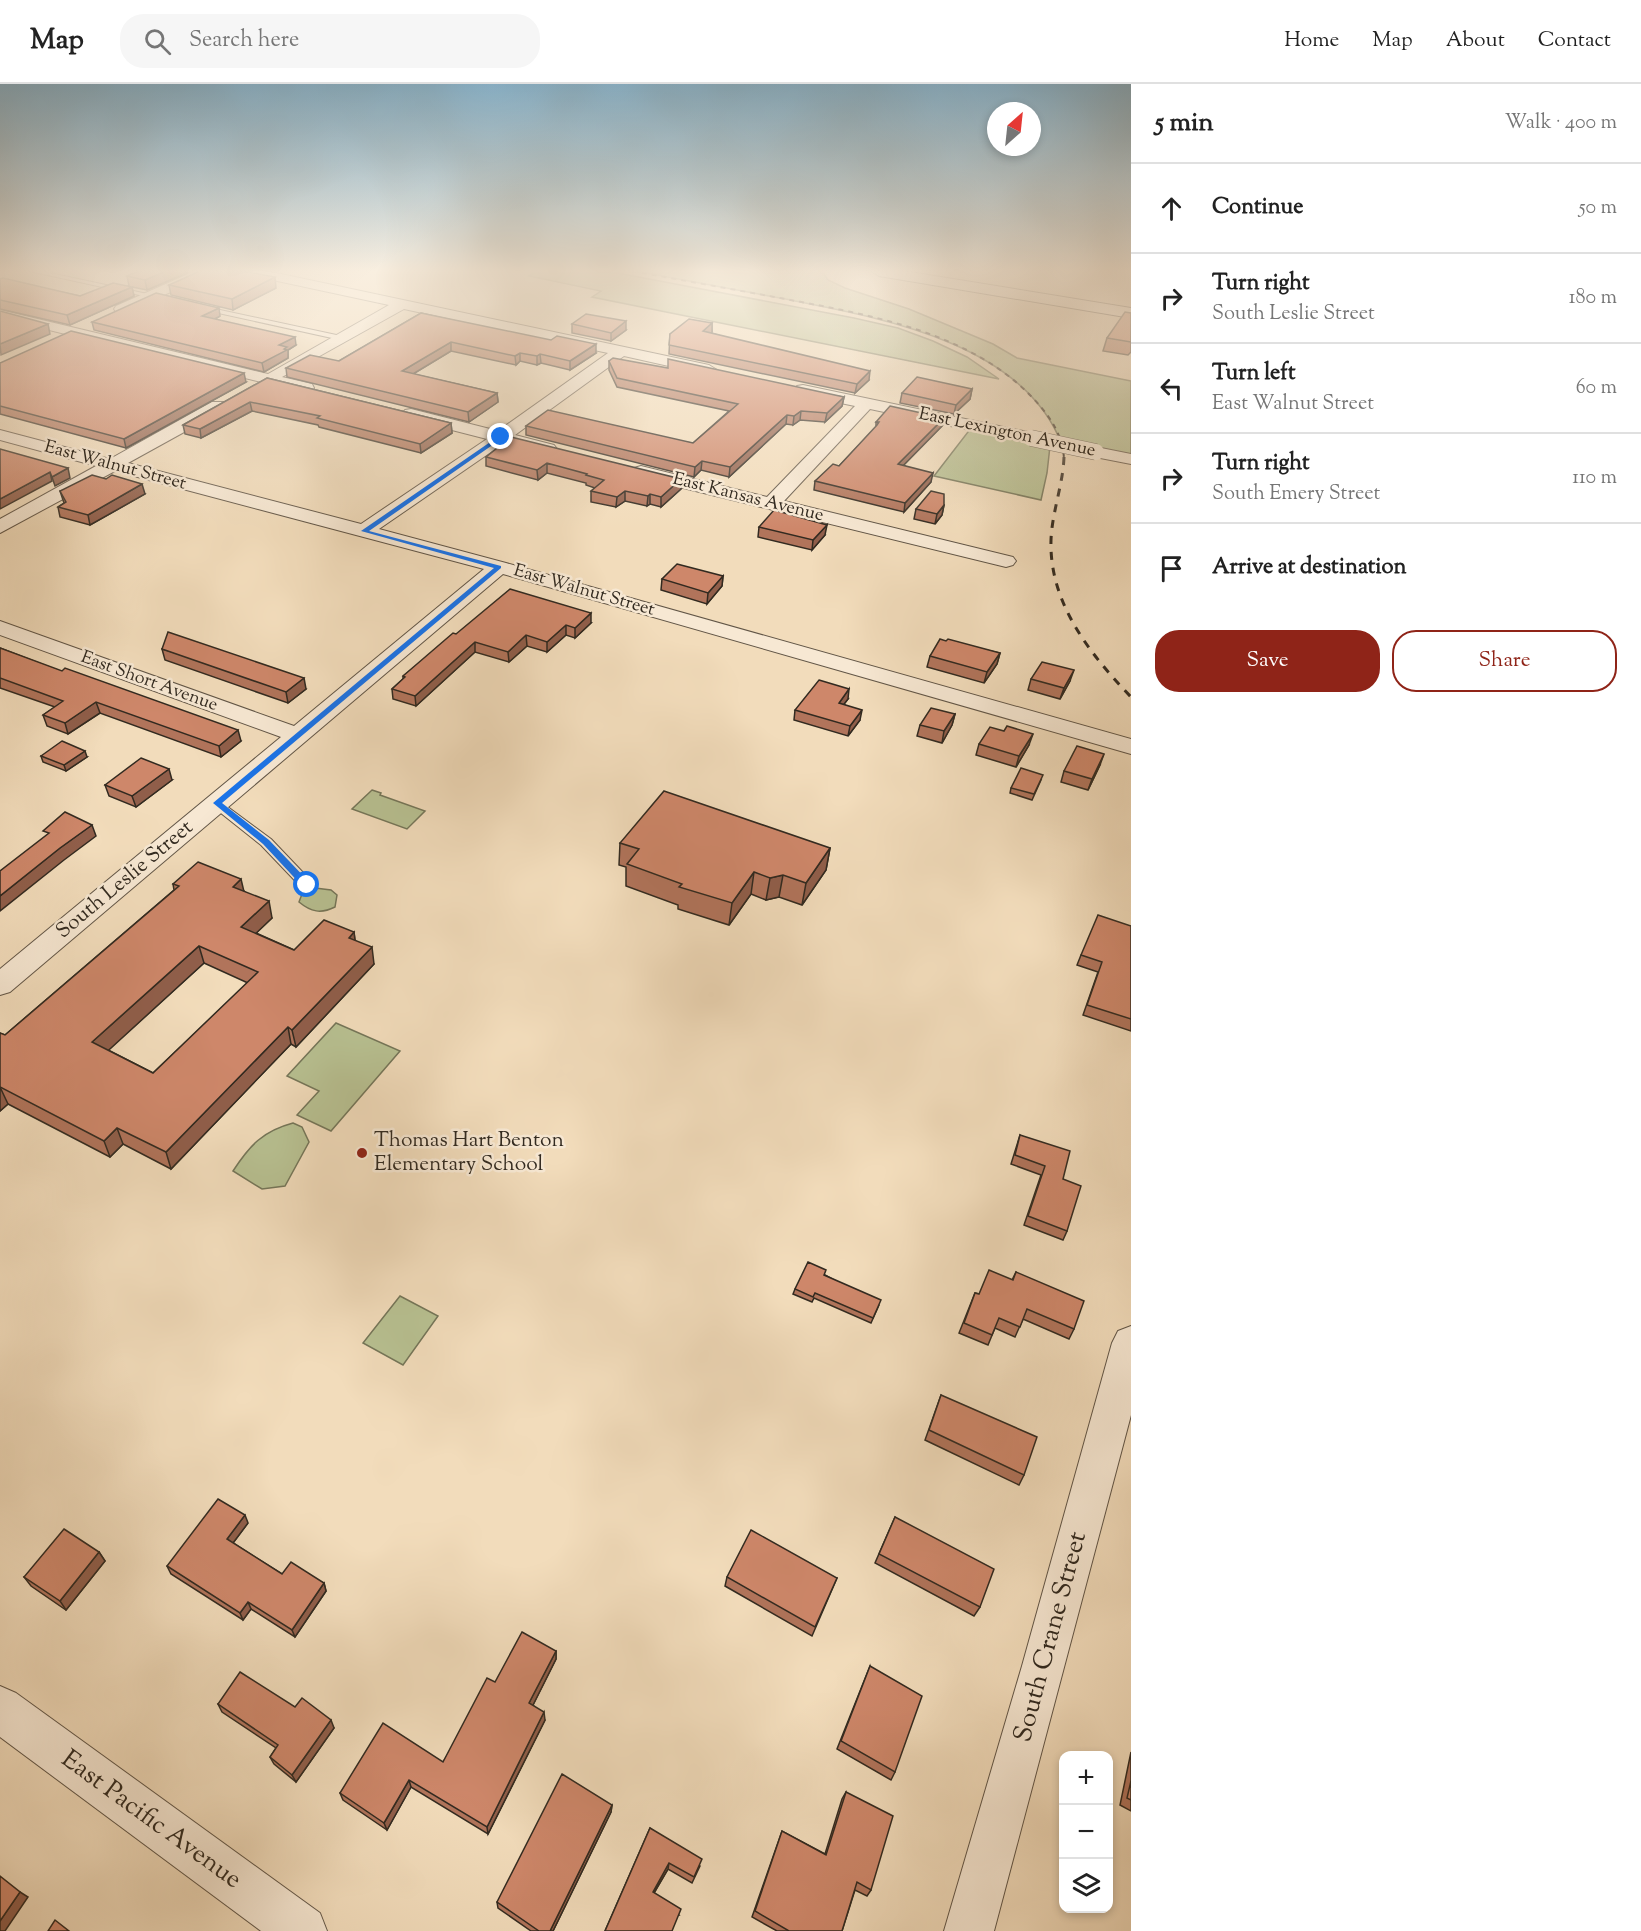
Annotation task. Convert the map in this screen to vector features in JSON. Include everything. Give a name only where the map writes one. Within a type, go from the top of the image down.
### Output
[{"type":"street","points":[[179,357],[321,392]]},
{"type":"street","points":[[249,389],[307,357]]},
{"type":"street","points":[[364,531],[612,357]]},
{"type":"street","points":[[651,357],[722,372]]},
{"type":"street","name":"East Lexington Avenue","points":[[789,387],[1131,459]]},
{"type":"street","points":[[0,527],[230,400]]},
{"type":"street","points":[[771,504],[867,404]]},
{"type":"street","points":[[389,409],[569,454]]},
{"type":"street","name":"East Walnut Street","points":[[0,435],[499,567],[1131,747]]},
{"type":"street","name":"East Kansas Avenue","points":[[625,468],[1006,561]]},
{"type":"street","name":"South Leslie Street","points":[[0,985],[499,567]]},
{"type":"street","name":"East Short Avenue","points":[[0,628],[297,735]]},
{"type":"street","name":"South Crane Street","points":[[969,1931],[1041,1677],[1131,1343]]},
{"type":"street","name":"East Pacific Avenue","points":[[0,1710],[302,1931]]},
{"type":"lane","points":[[217,803],[266,842],[307,885]]},
{"type":"green space","points":[[891,357],[967,357],[999,379]]},
{"type":"green space","points":[[979,357],[1016,357],[1131,381],[1131,459],[1062,445],[1043,410],[1015,381]]},
{"type":"green space","points":[[971,428],[1050,446],[1041,500],[934,476]]},
{"type":"green space","points":[[372,790],[425,811],[407,829],[352,809]]},
{"type":"green space","points":[[315,888],[331,890],[337,895],[335,907],[325,911],[316,911],[299,902],[302,894]]},
{"type":"green space","points":[[336,1023],[400,1051],[331,1131],[297,1115],[319,1091],[287,1076]]},
{"type":"green space","points":[[293,1123],[302,1127],[309,1142],[285,1186],[262,1189],[233,1171],[258,1140],[273,1130]]},
{"type":"green space","points":[[400,1296],[438,1316],[403,1365],[363,1343]]},
{"type":"building","points":[[13,357],[179,357],[244,373],[124,439],[0,406],[0,363]]},
{"type":"building","points":[[238,357],[273,357],[262,363]]},
{"type":"building","points":[[306,357],[339,361],[346,357],[425,357],[402,371],[497,393],[468,412],[286,368]]},
{"type":"building","points":[[554,357],[576,357],[570,361]]},
{"type":"building","points":[[728,357],[812,357],[870,371],[857,384]]},
{"type":"building","points":[[613,358],[668,368],[668,359],[844,397],[827,413],[801,411],[794,416],[787,415],[730,467],[702,461],[695,467],[526,426],[548,410],[693,443],[738,404],[617,378],[609,361]]},
{"type":"building","points":[[917,377],[972,389],[956,405],[902,393]]},
{"type":"building","points":[[267,378],[451,423],[420,444],[317,418],[320,416],[250,402],[200,429],[183,425]]},
{"type":"building","points":[[890,406],[944,418],[898,464],[933,473],[905,503],[815,481],[833,464],[839,466],[877,425],[879,422],[876,422]]},
{"type":"building","points":[[511,437],[681,479],[661,497],[625,491],[617,497],[591,491],[604,480],[547,463],[537,470],[486,457]]},
{"type":"building","points":[[0,449],[68,468],[52,477],[50,472],[0,499]]},
{"type":"building","points":[[92,475],[106,479],[112,475],[142,484],[88,515],[58,507],[66,502],[60,491]]},
{"type":"building","points":[[931,491],[944,494],[944,505],[937,514],[916,509]]},
{"type":"building","points":[[774,510],[827,525],[813,540],[759,527]]},
{"type":"building","points":[[677,564],[723,576],[708,593],[662,579]]},
{"type":"building","points":[[510,589],[591,613],[575,628],[566,625],[547,642],[526,635],[508,652],[475,642],[415,696],[392,689],[405,677],[403,676],[453,633],[456,634]]},
{"type":"building","points":[[168,632],[304,678],[286,692],[162,649]]},
{"type":"building","points":[[940,639],[946,641],[948,639],[1000,653],[987,672],[930,656]]},
{"type":"building","points":[[0,648],[62,671],[65,668],[238,730],[219,746],[96,702],[65,723],[43,715],[63,701],[0,678]]},
{"type":"building","points":[[1042,662],[1074,670],[1064,688],[1031,679]]},
{"type":"building","points":[[819,680],[849,689],[839,703],[862,710],[850,726],[795,710]]},
{"type":"building","points":[[931,708],[955,714],[944,731],[920,725]]},
{"type":"building","points":[[1007,726],[1033,734],[1019,756],[979,744],[990,727],[1004,731]]},
{"type":"building","points":[[62,741],[85,751],[64,765],[41,756]]},
{"type":"building","points":[[1077,746],[1104,754],[1092,779],[1064,771]]},
{"type":"building","points":[[141,758],[169,769],[132,796],[105,785]]},
{"type":"building","points":[[1021,768],[1043,775],[1034,794],[1011,788]]},
{"type":"building","points":[[664,791],[830,848],[806,883],[783,875],[770,878],[754,872],[732,903],[679,887],[682,884],[627,864],[639,849],[620,843]]},
{"type":"building","points":[[65,812],[92,825],[0,896],[0,871],[49,833],[43,831]]},
{"type":"building","points":[[198,862],[241,879],[233,887],[269,901],[241,927],[294,950],[324,920],[354,932],[349,938],[372,947],[292,1030],[288,1027],[166,1152],[117,1128],[104,1141],[0,1087],[0,1033],[5,1035],[179,886],[173,884]],"holes":[[[199,946],[258,972],[153,1073],[92,1042]]]},
{"type":"building","points":[[1098,915],[1131,926],[1131,1019],[1087,1005],[1102,962],[1081,955]]},
{"type":"building","points":[[1020,1135],[1070,1151],[1063,1179],[1081,1186],[1067,1231],[1028,1216],[1045,1166],[1015,1155]]},
{"type":"building","points":[[808,1262],[826,1270],[824,1275],[881,1300],[873,1318],[815,1293],[813,1297],[795,1289]]},
{"type":"building","points":[[989,1270],[1013,1280],[1016,1272],[1084,1301],[1074,1329],[1027,1309],[1020,1327],[999,1318],[992,1335],[964,1323],[975,1293],[979,1294]]},
{"type":"building","points":[[941,1395],[1037,1437],[1024,1475],[929,1430]]},
{"type":"building","points":[[218,1499],[245,1515],[227,1539],[282,1574],[291,1562],[324,1583],[292,1630],[248,1602],[240,1613],[167,1566]]},
{"type":"building","points":[[895,1517],[994,1569],[980,1607],[879,1554]]},
{"type":"building","points":[[64,1529],[99,1552],[60,1601],[24,1577]]},
{"type":"building","points":[[751,1530],[837,1578],[815,1627],[727,1577]]},
{"type":"building","points":[[522,1632],[556,1651],[529,1703],[544,1712],[487,1827],[409,1780],[384,1823],[340,1793],[383,1723],[443,1762],[487,1678],[495,1682]]},
{"type":"building","points":[[870,1666],[922,1696],[895,1772],[841,1741]]},
{"type":"building","points":[[240,1672],[295,1707],[302,1698],[331,1720],[292,1775],[270,1757],[278,1745],[218,1704]]},
{"type":"building","points":[[562,1774],[612,1805],[550,1931],[539,1931],[497,1902]]},
{"type":"building","points":[[1131,1781],[1131,1800],[1127,1798]]},
{"type":"building","points":[[846,1792],[893,1816],[871,1890],[857,1882],[842,1931],[789,1931],[755,1911],[782,1831],[826,1855]]},
{"type":"building","points":[[650,1828],[702,1859],[694,1877],[669,1863],[653,1892],[681,1909],[672,1931],[605,1931]]},
{"type":"building","points":[[0,1876],[20,1892],[0,1921]]},
{"type":"building","points":[[55,1920],[69,1931],[48,1931]]},
{"type":"railway","points":[[980,357],[1014,381],[1040,406],[1056,430],[1062,444],[1064,458]]},
{"type":"railway","points":[[1064,458],[1051,540],[1052,563],[1057,585],[1065,606],[1087,645],[1131,697]]},
{"type":"place","name":"Thomas Hart Benton Elementary School","points":[[362,1153]]},
{"type":"route","points":[[307,885],[266,842],[217,803],[499,567],[364,531],[501,437]]}]
